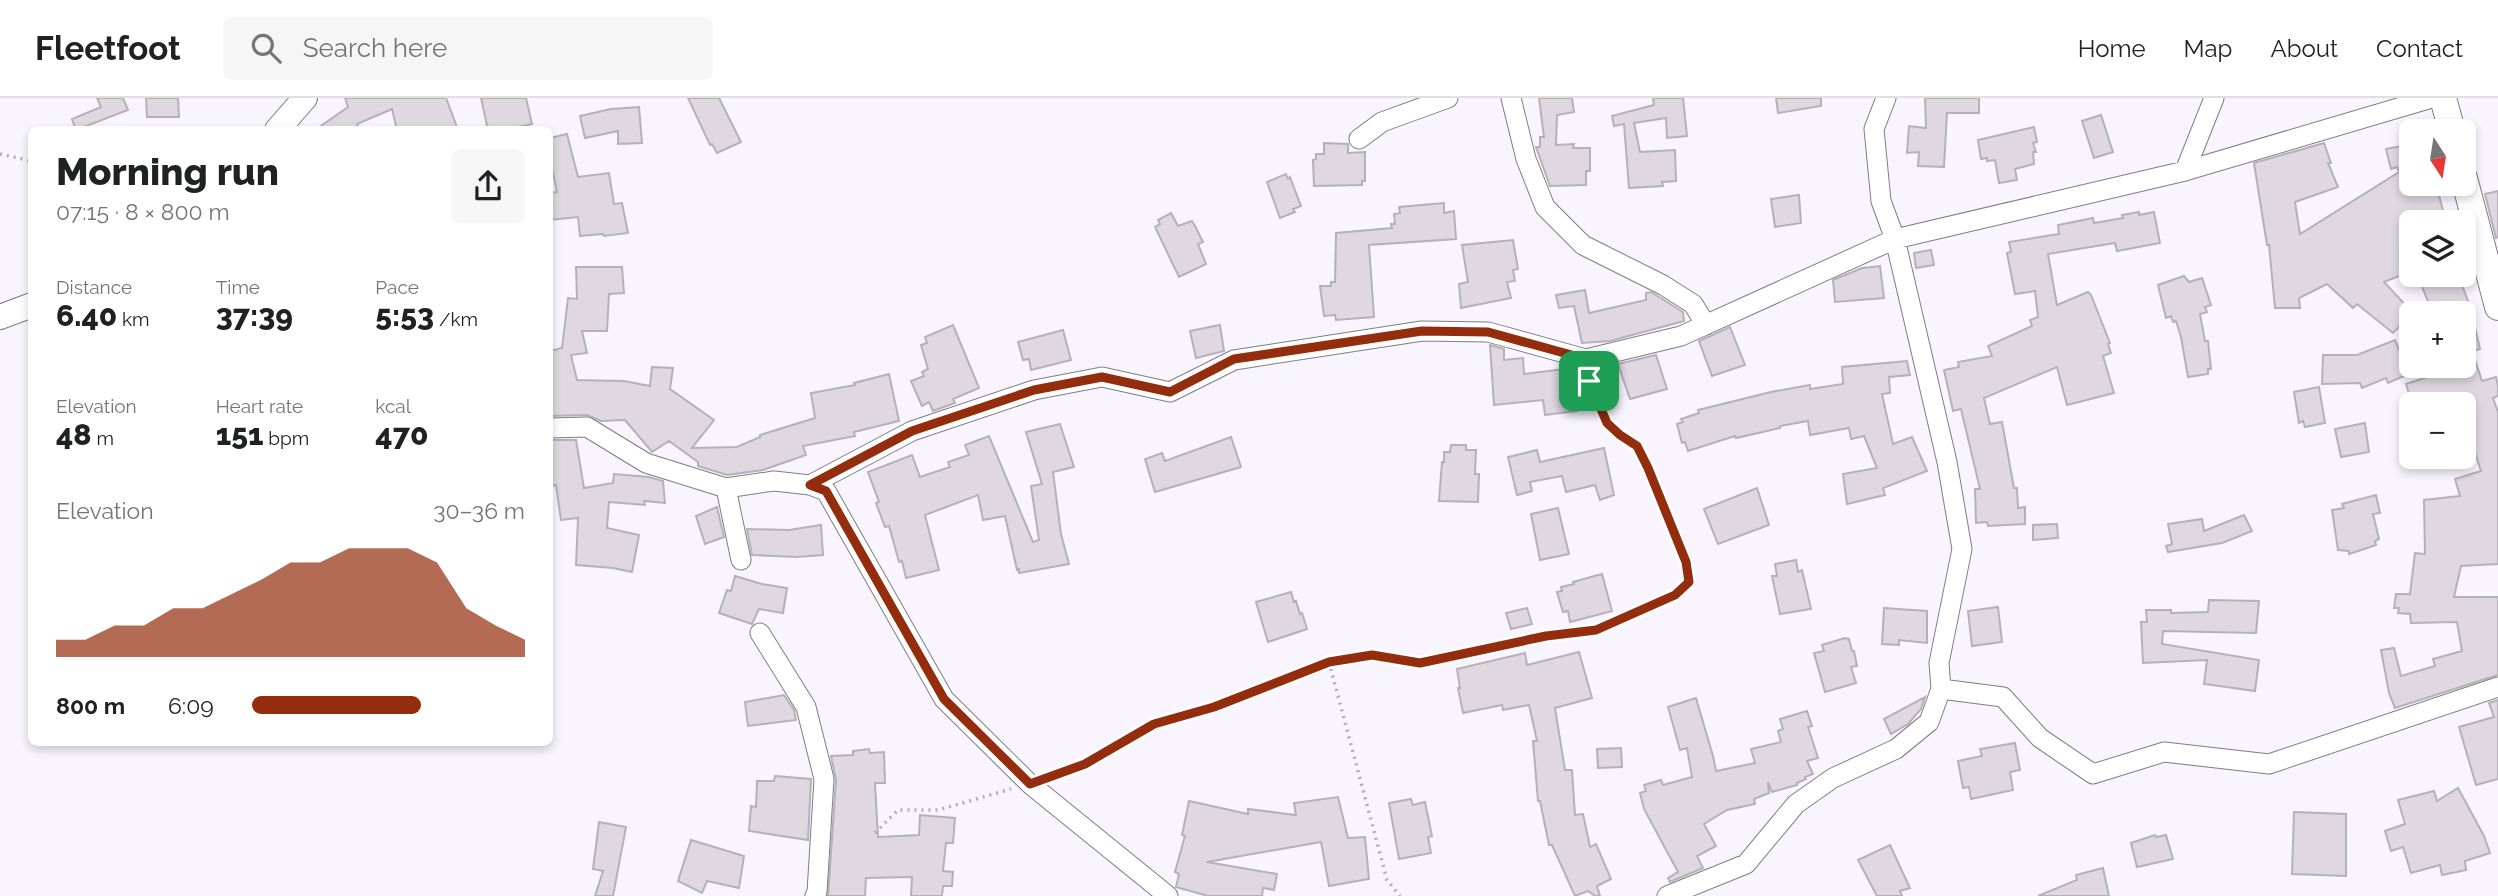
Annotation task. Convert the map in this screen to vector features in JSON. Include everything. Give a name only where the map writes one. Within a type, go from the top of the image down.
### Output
[{"type":"main road","points":[[2443,98],[2449,119]]},
{"type":"main road","points":[[2469,196],[2498,307]]},
{"type":"street","points":[[281,126],[305,98]]},
{"type":"street","points":[[1359,139],[1382,122],[1448,98]]},
{"type":"street","points":[[1511,98],[1526,159],[1545,207],[1583,244],[1663,285],[1693,304],[1706,325]]},
{"type":"street","points":[[1667,896],[1746,864],[1796,804],[1833,778],[1896,749],[1929,722],[1941,689],[1939,663],[1962,549],[1947,462],[1895,239],[1881,201],[1874,129],[1886,98]]},
{"type":"street","points":[[2185,171],[2214,98]]},
{"type":"street","points":[[810,485],[912,431],[1034,390],[1102,377],[1170,392],[1234,359],[1422,331],[1488,332],[1586,359],[1681,336],[1895,239],[2185,171],[2432,98]]},
{"type":"street","points":[[0,317],[28,306]]},
{"type":"street","points":[[553,428],[587,427],[646,463],[726,488],[774,481],[810,485],[826,491],[944,699],[1030,784],[1168,896]]},
{"type":"street","points":[[726,488],[741,560]]},
{"type":"street","points":[[760,633],[806,707],[824,779],[815,896]]},
{"type":"street","points":[[1941,689],[2003,697],[2040,738],[2093,774],[2164,752],[2270,764],[2498,687]]},
{"type":"path","points":[[0,154],[28,160]]},
{"type":"path","points":[[875,833],[898,810],[938,810],[1030,784],[1085,764],[1154,724],[1214,707],[1329,662],[1372,655],[1420,663],[1546,636],[1596,630],[1675,595],[1689,582],[1686,562],[1637,446],[1607,423],[1589,381],[1586,359]]},
{"type":"path","points":[[1329,662],[1387,880],[1400,896]]},
{"type":"building","points":[[97,98],[123,98],[128,110],[86,126],[75,126],[72,119],[101,107]]},
{"type":"building","points":[[146,98],[178,98],[179,117],[147,117]]},
{"type":"building","points":[[345,98],[446,98],[456,126],[396,126],[392,109],[357,124],[358,126],[321,126],[348,107]]},
{"type":"building","points":[[481,98],[526,98],[532,124],[487,126]]},
{"type":"building","points":[[688,98],[719,98],[741,142],[717,153],[712,144],[710,145]]},
{"type":"building","points":[[1539,98],[1572,98],[1574,112],[1557,115],[1556,145],[1574,144],[1573,148],[1590,148],[1590,171],[1586,171],[1586,185],[1550,186],[1536,147],[1540,147],[1540,137],[1544,137]]},
{"type":"building","points":[[1653,98],[1683,98],[1687,136],[1667,138],[1666,118],[1634,123],[1640,152],[1675,150],[1676,181],[1662,182],[1663,186],[1629,188],[1624,124],[1614,126],[1612,116],[1654,105]]},
{"type":"building","points":[[1776,98],[1821,98],[1821,106],[1778,113]]},
{"type":"building","points":[[1925,98],[1979,98],[1979,113],[1947,113],[1944,167],[1918,166],[1919,152],[1907,153],[1909,126],[1926,128]]},
{"type":"building","points":[[639,107],[642,143],[618,144],[618,131],[585,138],[580,116],[611,109]]},
{"type":"building","points":[[2101,115],[2113,152],[2094,158],[2082,121]]},
{"type":"building","points":[[2034,127],[2037,142],[2033,143],[2036,152],[2033,152],[2034,164],[2015,169],[2017,180],[1999,183],[1995,160],[1981,159],[1978,140]]},
{"type":"building","points":[[567,134],[578,177],[609,173],[614,204],[622,203],[628,233],[580,236],[578,217],[553,220],[553,193],[557,192],[553,173],[553,137]]},
{"type":"building","points":[[1324,143],[1348,144],[1348,153],[1365,152],[1365,181],[1362,181],[1362,185],[1314,186],[1313,160],[1316,159],[1316,154],[1324,154]]},
{"type":"building","points":[[2324,143],[2331,163],[2328,163],[2338,187],[2295,202],[2300,234],[2399,172],[2399,196],[2439,196],[2443,210],[2399,210],[2399,276],[2384,282],[2402,301],[2399,301],[2399,327],[2393,333],[2357,304],[2353,308],[2327,284],[2299,298],[2300,308],[2275,308],[2269,245],[2254,163]]},
{"type":"building","points":[[2399,147],[2399,172],[2397,167],[2391,169],[2386,149]]},
{"type":"building","points":[[1286,174],[1288,179],[1290,177],[1301,206],[1293,209],[1295,212],[1280,218],[1267,182]]},
{"type":"building","points":[[2498,191],[2498,237],[2496,238],[2485,194]]},
{"type":"building","points":[[1799,195],[1801,223],[1775,227],[1771,199]]},
{"type":"building","points":[[1444,203],[1444,213],[1454,211],[1456,239],[1369,245],[1374,317],[1336,320],[1335,315],[1324,316],[1320,286],[1331,286],[1331,282],[1335,282],[1336,233],[1392,228],[1391,224],[1395,224],[1394,214],[1400,213],[1399,207]]},
{"type":"building","points":[[2139,212],[2139,215],[2154,212],[2160,243],[2117,251],[2115,243],[2048,254],[2057,305],[2088,292],[2091,295],[2110,343],[2111,353],[2103,356],[2114,393],[2067,405],[2057,367],[1984,398],[1990,424],[2002,422],[2014,488],[2017,488],[2018,508],[2025,507],[2025,524],[1988,526],[1987,522],[1976,523],[1975,489],[1980,489],[1961,409],[1953,411],[1944,370],[1959,367],[1958,362],[1992,356],[1988,346],[2032,326],[2030,320],[2038,317],[2035,291],[2015,294],[2007,253],[2011,252],[2009,242],[2059,234],[2058,225],[2093,218],[2094,223]]},
{"type":"building","points":[[1171,213],[1178,226],[1192,221],[1203,242],[1198,244],[1206,264],[1179,277],[1155,227],[1160,224],[1158,220]]},
{"type":"building","points":[[1513,240],[1518,269],[1513,270],[1515,281],[1507,282],[1511,298],[1461,308],[1459,284],[1468,282],[1462,245]]},
{"type":"building","points":[[1931,250],[1934,265],[1916,268],[1914,253]]},
{"type":"building","points":[[1880,266],[1884,298],[1835,302],[1833,280],[1862,268]]},
{"type":"building","points":[[576,267],[622,267],[624,293],[609,294],[607,331],[582,331],[587,353],[571,355],[577,380],[624,381],[650,386],[652,367],[673,368],[670,389],[714,420],[692,448],[737,447],[760,435],[815,418],[811,393],[855,385],[854,383],[889,374],[899,421],[854,432],[855,436],[803,446],[806,455],[763,470],[727,475],[698,466],[698,462],[669,441],[652,452],[625,420],[601,421],[587,415],[553,416],[553,350],[562,348],[568,298],[577,299]]},
{"type":"building","points":[[2184,276],[2189,282],[2202,278],[2211,305],[2205,307],[2207,312],[2200,314],[2205,341],[2208,341],[2211,369],[2208,369],[2208,374],[2188,377],[2176,321],[2173,322],[2171,316],[2166,318],[2158,285]]},
{"type":"building","points":[[2422,287],[2463,287],[2468,301],[2428,301]]},
{"type":"building","points":[[1585,290],[1589,313],[1646,300],[1646,293],[1651,292],[1683,312],[1684,321],[1610,341],[1582,343],[1574,306],[1559,308],[1556,295]]},
{"type":"building","points":[[953,325],[979,388],[953,399],[955,403],[933,411],[929,402],[922,406],[911,381],[924,376],[922,372],[928,369],[921,345],[927,343],[925,337]]},
{"type":"building","points":[[1220,325],[1224,351],[1196,358],[1190,331]]},
{"type":"building","points":[[1730,327],[1745,365],[1712,376],[1699,341]]},
{"type":"building","points":[[1063,330],[1071,360],[1031,370],[1029,359],[1023,360],[1018,342]]},
{"type":"building","points":[[2476,332],[2480,349],[2476,350]]},
{"type":"building","points":[[2395,340],[2399,350],[2400,378],[2388,383],[2386,378],[2362,388],[2360,383],[2322,384],[2323,355],[2357,355]]},
{"type":"building","points":[[1490,345],[1504,349],[1504,360],[1523,358],[1524,374],[1572,368],[1577,411],[1545,415],[1543,400],[1494,405]]},
{"type":"building","points":[[1656,355],[1667,389],[1630,399],[1618,364]]},
{"type":"building","points":[[1907,361],[1910,375],[1889,377],[1890,393],[1882,394],[1893,444],[1912,437],[1927,471],[1883,488],[1885,495],[1847,504],[1843,474],[1877,468],[1864,436],[1851,439],[1849,428],[1810,435],[1808,421],[1736,438],[1735,436],[1688,451],[1685,442],[1682,443],[1677,424],[1683,422],[1681,419],[1699,413],[1698,410],[1810,385],[1810,389],[1843,384],[1842,367]]},
{"type":"building","points":[[2476,363],[2482,381],[2496,377],[2498,396],[2493,398],[2498,412],[2498,564],[2461,566],[2454,597],[2498,597],[2498,675],[2395,708],[2389,693],[2381,650],[2394,648],[2401,676],[2435,666],[2433,659],[2462,651],[2457,622],[2411,623],[2410,614],[2398,613],[2399,608],[2394,608],[2396,594],[2410,594],[2415,553],[2425,554],[2424,500],[2460,496],[2455,479],[2481,471],[2476,456],[2476,392],[2408,392],[2406,384],[2425,378],[2476,378]]},
{"type":"building","points":[[2319,387],[2325,423],[2305,427],[2303,421],[2299,423],[2294,392]]},
{"type":"building","points":[[2365,423],[2369,452],[2341,457],[2335,429]]},
{"type":"building","points":[[1060,424],[1074,467],[1053,472],[1061,534],[1069,564],[1019,573],[1005,516],[983,520],[978,495],[925,515],[939,570],[906,578],[889,526],[885,527],[876,503],[879,502],[868,472],[912,455],[920,477],[950,467],[948,462],[969,455],[965,445],[989,436],[1033,542],[1039,540],[1031,486],[1042,484],[1026,432]]},
{"type":"building","points":[[1231,437],[1241,467],[1155,492],[1145,459],[1162,453],[1165,461]]},
{"type":"building","points":[[553,440],[576,440],[584,488],[613,483],[614,474],[663,481],[665,503],[644,501],[645,505],[609,502],[607,528],[639,535],[632,572],[576,565],[578,518],[561,520],[556,485],[553,486]]},
{"type":"building","points":[[1451,445],[1466,445],[1466,450],[1476,450],[1478,502],[1439,501],[1444,452],[1450,452]]},
{"type":"building","points":[[1604,448],[1614,495],[1600,500],[1595,485],[1566,492],[1562,476],[1530,482],[1532,491],[1517,495],[1508,457],[1537,450],[1540,462]]},
{"type":"building","points":[[1757,488],[1769,525],[1718,544],[1704,509]]},
{"type":"building","points":[[2376,495],[2380,513],[2373,514],[2379,539],[2375,541],[2376,545],[2349,554],[2349,551],[2338,550],[2332,510],[2344,508],[2342,504]]},
{"type":"building","points":[[717,507],[724,537],[705,544],[696,516]]},
{"type":"building","points":[[1558,508],[1569,554],[1540,560],[1531,514]]},
{"type":"building","points":[[2244,515],[2252,531],[2222,543],[2168,552],[2166,546],[2172,544],[2168,524],[2202,519],[2204,531]]},
{"type":"building","points":[[2057,524],[2058,538],[2033,540],[2033,525]]},
{"type":"building","points":[[821,525],[823,555],[752,555],[747,529],[789,530]]},
{"type":"building","points":[[1796,560],[1798,572],[1802,570],[1811,609],[1780,614],[1772,576],[1777,576],[1775,564]]},
{"type":"building","points":[[1602,574],[1612,611],[1570,622],[1568,611],[1563,612],[1557,592],[1562,591],[1561,587],[1574,584],[1573,582]]},
{"type":"building","points":[[735,576],[787,588],[783,613],[759,609],[752,624],[719,613],[727,590],[731,591]]},
{"type":"building","points":[[1291,592],[1307,629],[1268,642],[1256,602]]},
{"type":"building","points":[[2209,600],[2259,601],[2256,633],[2163,631],[2162,644],[2259,660],[2255,691],[2204,684],[2207,660],[2143,663],[2141,622],[2147,622],[2146,610],[2171,610],[2171,613],[2208,612]]},
{"type":"building","points":[[1998,607],[2002,642],[1972,646],[1968,611]]},
{"type":"building","points":[[1527,608],[1532,624],[1511,629],[1506,613]]},
{"type":"building","points":[[1884,608],[1927,611],[1927,643],[1899,640],[1899,645],[1882,644]]},
{"type":"building","points":[[1849,639],[1854,651],[1857,666],[1851,667],[1856,683],[1825,692],[1814,653],[1824,651],[1822,645]]},
{"type":"building","points":[[1579,652],[1592,698],[1555,708],[1565,770],[1572,770],[1575,815],[1583,814],[1590,847],[1596,844],[1611,879],[1597,886],[1600,896],[1588,891],[1575,896],[1552,845],[1549,845],[1538,801],[1533,741],[1537,741],[1529,705],[1503,710],[1502,705],[1463,713],[1458,688],[1457,669],[1525,653],[1527,665]]},
{"type":"building","points":[[784,695],[794,710],[796,720],[748,726],[745,702]]},
{"type":"building","points":[[1925,697],[1921,709],[1908,724],[1891,734],[1884,719]]},
{"type":"building","points":[[1696,698],[1716,771],[1755,763],[1751,749],[1781,742],[1778,731],[1783,729],[1780,719],[1807,711],[1812,726],[1808,727],[1818,758],[1807,761],[1813,774],[1797,785],[1772,792],[1768,782],[1769,793],[1754,799],[1755,804],[1727,810],[1704,824],[1716,846],[1697,856],[1703,868],[1670,882],[1668,878],[1678,872],[1644,809],[1640,793],[1646,791],[1644,785],[1661,780],[1663,785],[1692,777],[1687,748],[1680,750],[1668,707]]},
{"type":"building","points":[[2498,700],[2498,779],[2476,785],[2459,727],[2494,717],[2489,703]]},
{"type":"building","points":[[2015,743],[2020,770],[2010,772],[2013,790],[1971,799],[1969,787],[1963,788],[1958,761],[1982,756],[1980,749]]},
{"type":"building","points":[[1621,748],[1622,767],[1598,768],[1597,749]]},
{"type":"building","points":[[869,749],[870,753],[884,752],[885,783],[875,783],[878,837],[919,835],[920,815],[955,818],[953,843],[946,843],[943,871],[953,872],[952,886],[943,886],[942,896],[911,896],[912,877],[866,878],[865,896],[828,896],[836,780],[831,756],[853,755],[853,751]]},
{"type":"building","points":[[775,776],[811,779],[808,840],[749,831],[751,806],[756,807],[757,781],[774,781]]},
{"type":"building","points":[[2458,788],[2484,836],[2490,853],[2465,861],[2466,870],[2442,875],[2440,865],[2411,873],[2403,847],[2391,851],[2385,831],[2405,824],[2398,800],[2434,791],[2437,801]]},
{"type":"building","points":[[1338,797],[1348,838],[1365,837],[1369,879],[1329,886],[1321,842],[1207,862],[1277,874],[1274,890],[1263,888],[1262,896],[1208,896],[1176,887],[1179,874],[1175,872],[1185,836],[1182,835],[1189,801],[1248,814],[1248,809],[1296,815],[1294,803]]},
{"type":"building","points":[[1411,799],[1413,805],[1425,802],[1432,836],[1428,837],[1431,853],[1399,859],[1389,803]]},
{"type":"building","points":[[2294,812],[2346,814],[2346,876],[2292,874]]},
{"type":"building","points":[[599,822],[626,827],[613,896],[595,896],[603,871],[593,869]]},
{"type":"building","points":[[2155,835],[2166,835],[2173,859],[2137,867],[2131,843]]},
{"type":"building","points":[[691,840],[744,856],[739,888],[707,881],[702,893],[678,881]]},
{"type":"building","points":[[1890,845],[1910,888],[1900,891],[1902,896],[1877,896],[1858,860]]},
{"type":"building","points":[[2103,868],[2109,896],[2038,896],[2077,880],[2076,875]]},
{"type":"route","points":[[1422,331],[1488,332],[1586,359],[1589,381],[1607,423],[1637,446],[1686,562],[1689,582],[1675,595],[1596,630],[1546,636],[1420,663],[1372,655],[1329,662],[1214,707],[1154,724],[1085,764],[1030,784],[944,699],[826,491],[810,485],[912,431],[1034,390],[1102,377],[1170,392],[1234,359],[1422,331]]}]
